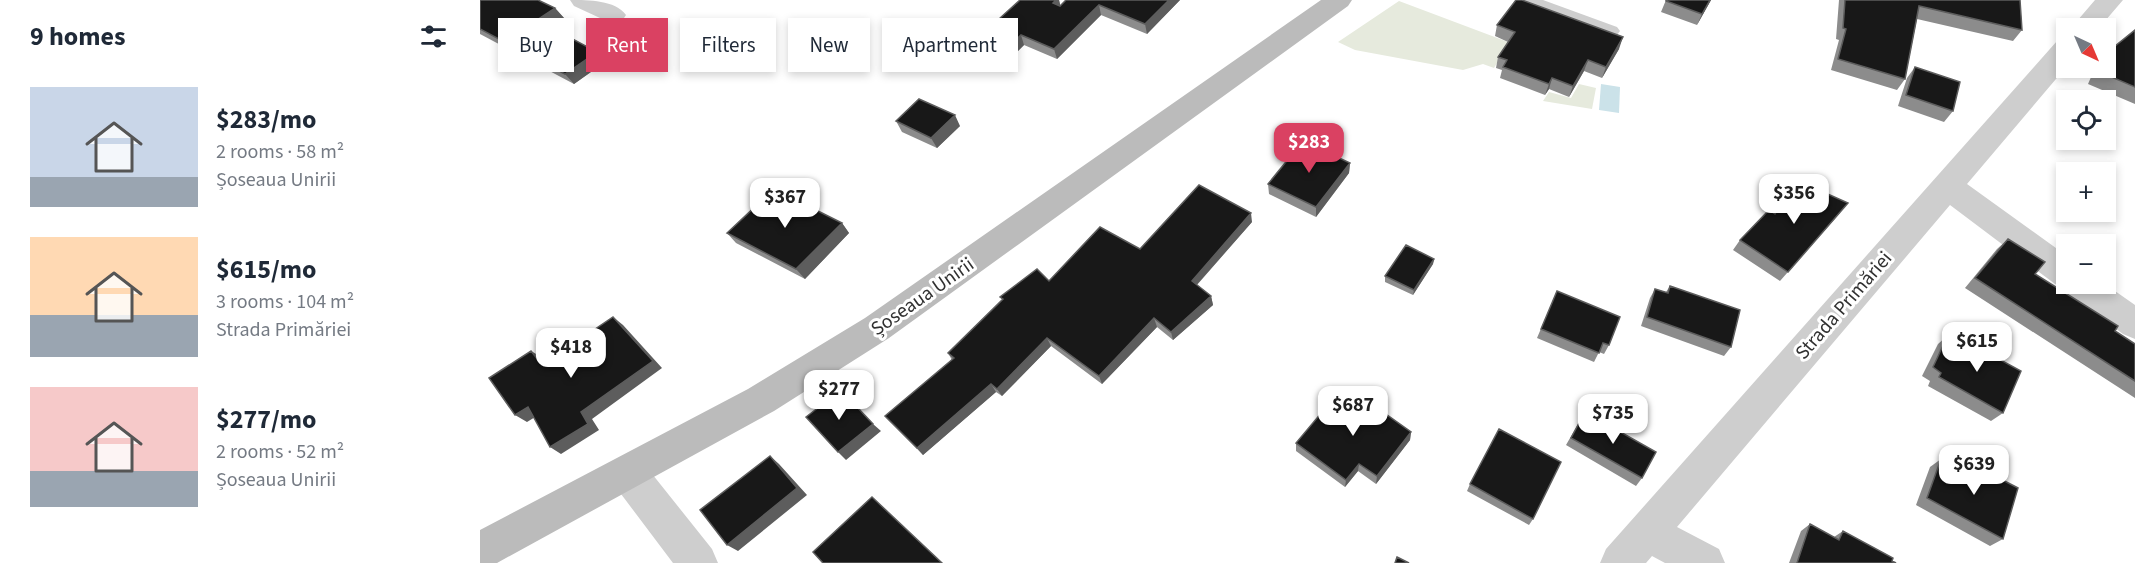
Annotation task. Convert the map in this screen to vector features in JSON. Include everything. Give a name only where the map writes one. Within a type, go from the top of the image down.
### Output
[{"type":"main road","name":"Șoseaua Unirii","points":[[480,551],[760,400],[877,328],[1339,0]]},
{"type":"street","points":[[583,0],[613,15]]},
{"type":"street","points":[[2093,18],[2110,0]]},
{"type":"street","name":"Strada Primăriei","points":[[1620,563],[2056,60]]},
{"type":"street","points":[[1946,185],[2056,266]]},
{"type":"street","points":[[2094,294],[2135,324]]},
{"type":"street","points":[[628,473],[698,563]]},
{"type":"street","points":[[1647,532],[1705,563]]},
{"type":"lane","points":[[1526,0],[1611,31]]},
{"type":"shaded area","points":[[1399,1],[1508,42],[1508,45],[1494,68],[1483,64],[1463,70],[1355,50],[1338,42]]},
{"type":"shaded area","points":[[1579,84],[1596,88],[1592,109],[1543,101],[1549,92],[1571,98]]},
{"type":"water","points":[[1601,84],[1620,87],[1619,113],[1599,110]]},
{"type":"building","points":[[480,0],[538,0],[555,8],[540,18],[498,18],[498,39],[480,29]]},
{"type":"building","points":[[1020,0],[1056,0],[1053,3],[1060,6],[1066,0],[1169,0],[1145,24],[1099,5],[1054,49],[1021,35],[1018,38],[1018,18],[1000,18]]},
{"type":"building","points":[[1516,0],[1522,0],[1623,37],[1606,67],[1588,60],[1573,86],[1552,78],[1549,84],[1503,67],[1507,60],[1498,57],[1515,32],[1497,25]]},
{"type":"building","points":[[1666,0],[1710,0],[1702,14]]},
{"type":"building","points":[[1845,0],[2020,0],[2022,30],[1919,6],[1905,79],[1838,59],[1846,29],[1843,28]]},
{"type":"building","points":[[2135,30],[2135,87],[2114,78],[2116,78],[2116,45]]},
{"type":"building","points":[[574,40],[586,46],[586,60],[574,68]]},
{"type":"building","points":[[1915,67],[1960,82],[1953,111],[1906,95]]},
{"type":"building","points":[[919,99],[955,115],[931,138],[896,121]]},
{"type":"building","points":[[1303,141],[1350,163],[1316,207],[1268,184]]},
{"type":"building","points":[[1794,179],[1848,203],[1788,272],[1740,240],[1769,210],[1775,214]]},
{"type":"building","points":[[1199,185],[1251,213],[1192,281],[1211,296],[1171,332],[1154,318],[1099,376],[1047,338],[997,389],[991,384],[917,448],[885,416],[954,358],[948,353],[1003,299],[1000,297],[1037,269],[1049,281],[1100,227],[1140,249]]},
{"type":"building","points":[[774,189],[842,223],[796,269],[727,233]]},
{"type":"building","points":[[2008,239],[2045,262],[2035,274],[2056,287],[2056,294],[2067,294],[2118,326],[2115,331],[2135,344],[2135,381],[1975,278]]},
{"type":"building","points":[[1406,245],[1434,259],[1414,290],[1385,276]]},
{"type":"building","points":[[1670,286],[1740,310],[1731,347],[1647,317],[1655,289],[1668,293]]},
{"type":"building","points":[[1557,291],[1620,317],[1609,345],[1603,343],[1599,353],[1541,329]]},
{"type":"building","points":[[613,317],[653,361],[581,412],[588,424],[550,447],[528,407],[515,415],[489,378],[531,351],[542,365]]},
{"type":"building","points":[[1948,335],[1963,342],[1964,340],[2021,371],[2003,413],[1939,377],[1941,373],[1933,367]]},
{"type":"building","points":[[841,390],[873,424],[838,452],[806,417]]},
{"type":"building","points":[[1338,393],[1359,408],[1366,400],[1411,432],[1377,476],[1359,464],[1346,480],[1296,443]]},
{"type":"building","points":[[1585,412],[1656,452],[1642,478],[1571,438]]},
{"type":"building","points":[[1499,429],[1561,462],[1533,519],[1470,484]]},
{"type":"building","points":[[770,456],[797,488],[727,545],[700,510]]},
{"type":"building","points":[[1941,459],[1959,468],[1962,459],[2018,488],[2003,539],[1927,498]]},
{"type":"building","points":[[872,497],[942,563],[823,563],[813,552]]},
{"type":"building","points":[[1810,524],[1839,540],[1843,531],[1893,558],[1892,561],[1896,563],[1797,563]]},
{"type":"building","points":[[1397,557],[1409,563],[1395,563]]}]
